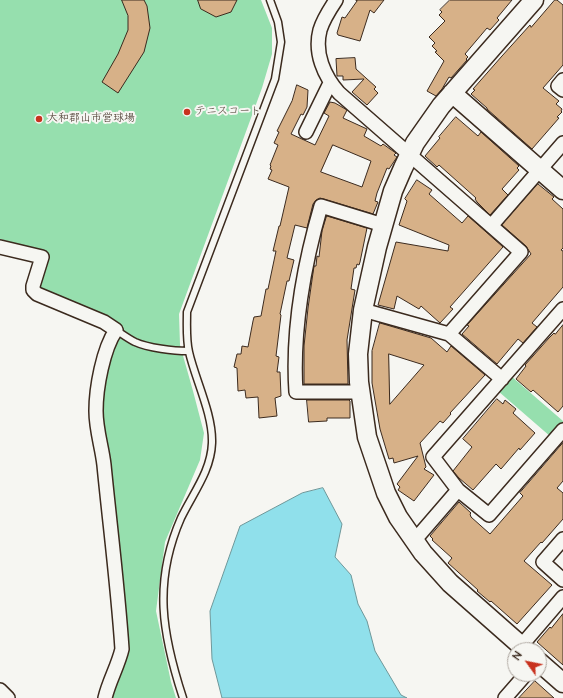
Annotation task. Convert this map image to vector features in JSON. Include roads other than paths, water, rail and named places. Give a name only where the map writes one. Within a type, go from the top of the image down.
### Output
[{"type":"street","points":[[336,0],[320,30],[318,48],[324,73],[330,83],[339,93],[521,252],[449,334]]},
{"type":"street","points":[[516,642],[450,583],[414,541],[398,517],[386,494],[367,437],[360,392],[358,354],[363,310],[383,225],[393,191],[410,155],[441,106],[534,0]]},
{"type":"street","points":[[563,80],[558,86],[563,90]]},
{"type":"street","points":[[306,132],[330,83]]},
{"type":"street","points":[[452,93],[563,190]]},
{"type":"street","points":[[491,226],[563,143]]},
{"type":"street","points":[[360,392],[296,392],[294,369],[297,324],[315,225],[321,206],[383,225]]},
{"type":"street","points":[[0,247],[42,257],[33,286],[33,290],[37,294],[104,322],[116,330],[107,349],[97,390],[96,411],[97,429],[104,461],[122,649],[120,659],[108,684],[105,698]]},
{"type":"street","points":[[562,433],[489,515],[458,490],[433,457],[563,309]]},
{"type":"street","points":[[363,310],[449,334],[502,379]]},
{"type":"street","points":[[414,541],[458,490]]},
{"type":"street","points":[[563,539],[543,562],[563,580]]},
{"type":"street","points":[[528,642],[563,597]]},
{"type":"street","points":[[547,669],[563,683]]},
{"type":"street","points":[[505,698],[519,682]]},
{"type":"street","points":[[0,690],[8,698]]},
{"type":"lane","points":[[183,698],[173,667],[164,626],[162,602],[166,570],[173,540],[182,517],[202,481],[209,461],[212,442],[211,426],[188,350],[186,330],[187,312],[275,79],[281,42],[278,22],[270,0]]},
{"type":"lane","points":[[116,330],[141,344],[176,351],[188,350]]},
{"type":"water","points":[[323,488],[342,524],[335,557],[351,575],[358,604],[367,621],[375,651],[401,695],[407,698],[222,698],[212,659],[210,611],[240,526],[302,493]]},
{"type":"place","name":"テニスコート","points":[[187,112]]},
{"type":"place","name":"大和郡山市営球場","points":[[39,119]]}]
